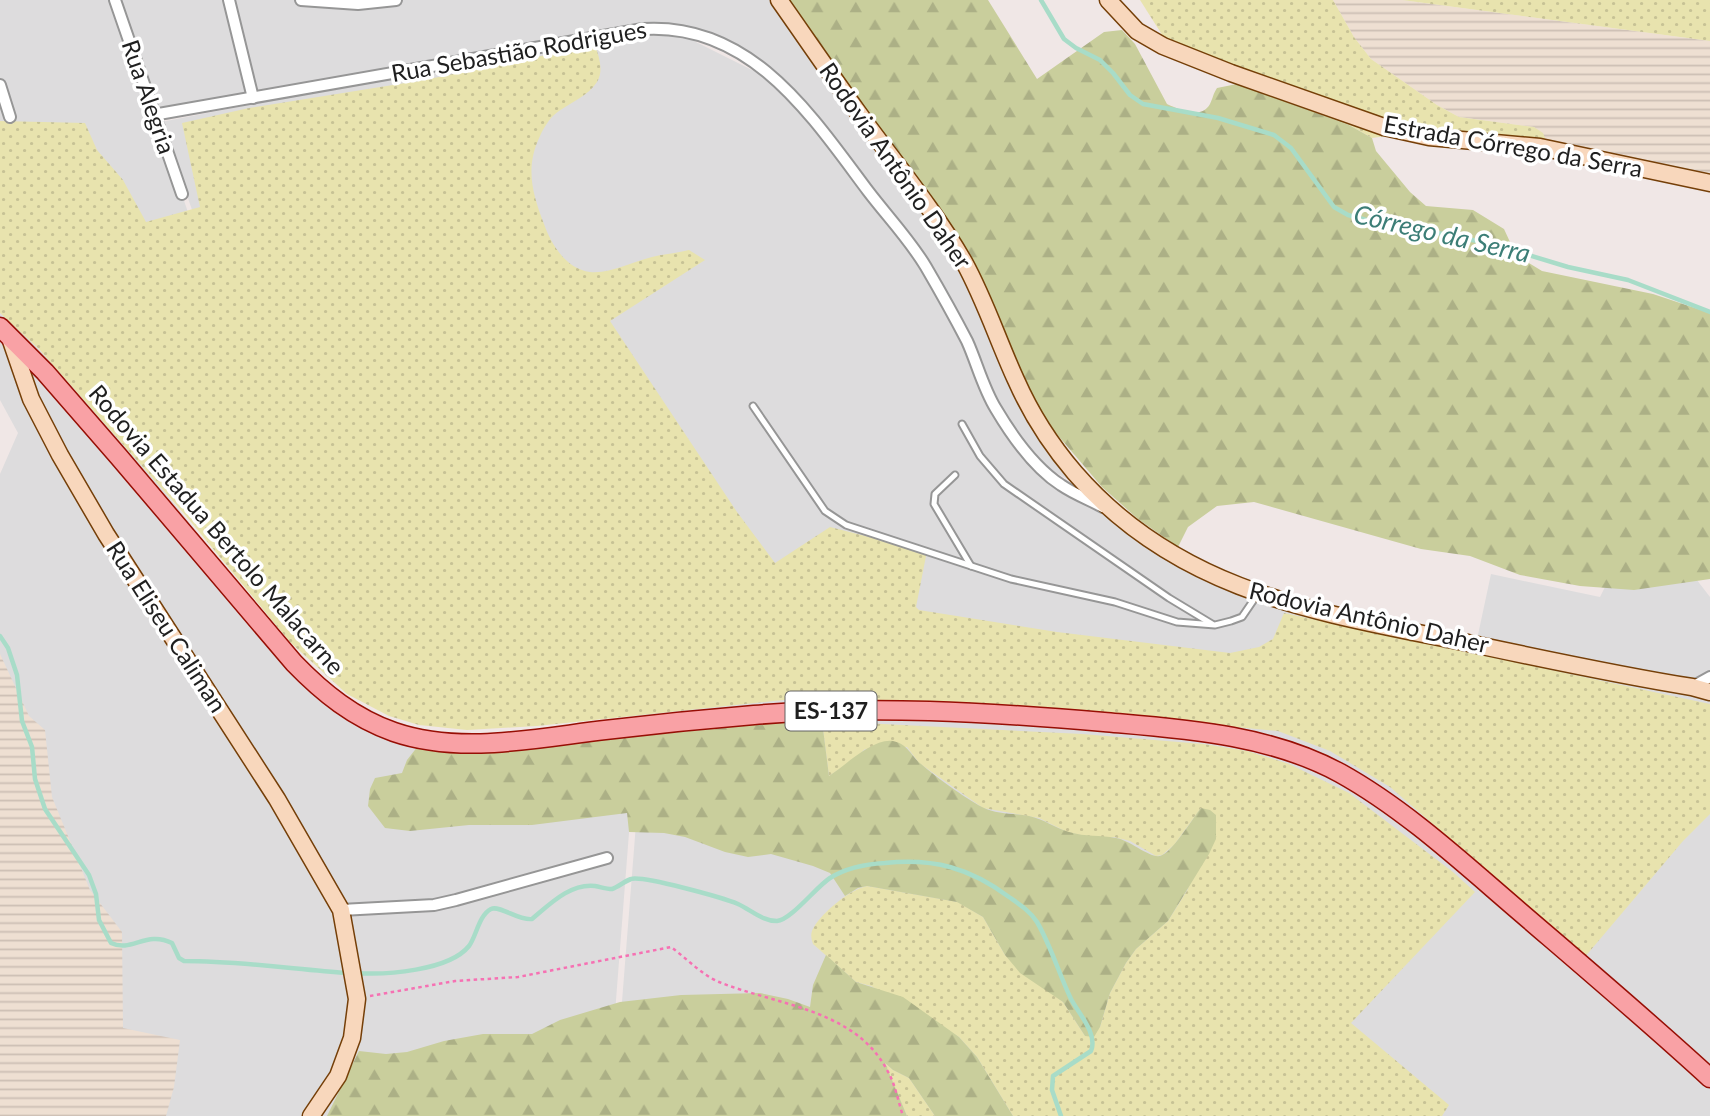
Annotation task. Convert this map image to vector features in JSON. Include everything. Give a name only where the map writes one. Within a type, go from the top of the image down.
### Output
[{"type":"main road","name":"Rodovia Estadua Bertolo Malacarne","points":[[5,331],[119,457],[293,663],[319,689],[345,708],[394,732],[420,738],[478,743],[766,713],[890,710],[1058,718],[1169,728],[1246,739],[1294,752],[1340,773],[1398,812],[1445,847],[1710,1078]]},
{"type":"street","name":"Rua Alegria","points":[[115,0],[182,194]]},
{"type":"street","points":[[229,0],[253,98]]},
{"type":"street","points":[[301,0],[358,4],[396,0]]},
{"type":"street","name":"Rodovia Antônio Daher","points":[[779,0],[949,237],[977,285],[1016,379],[1040,426],[1076,474],[1115,513],[1149,538],[1223,581],[1298,607],[1710,692]]},
{"type":"street","name":"Estrada Córrego da Serra","points":[[1108,0],[1127,22],[1151,39],[1189,58],[1396,130],[1429,137],[1540,147],[1710,183]]},
{"type":"street","name":"Rua Sebastião Rodrigues","points":[[153,115],[643,29],[662,28],[687,32],[738,51],[759,64],[791,93],[924,263],[967,343],[995,408],[1030,457],[1060,485],[1115,513]]},
{"type":"street","points":[[0,85],[10,117]]},
{"type":"street","name":"Rua Eliseu Caliman","points":[[5,331],[31,399],[60,455],[106,534],[277,799],[341,911],[357,999],[352,1038],[338,1076],[311,1116]]},
{"type":"street","points":[[1692,687],[1710,677]]},
{"type":"street","points":[[341,911],[434,905],[607,858]]},
{"type":"lane","points":[[753,407],[825,511],[837,522],[1011,579],[1115,602],[1177,622],[1215,625],[1242,617],[1257,594]]},
{"type":"lane","points":[[962,424],[980,456],[1004,484],[1169,598],[1215,625]]},
{"type":"lane","points":[[955,475],[935,494],[934,504],[971,566]]},
{"type":"path","points":[[357,999],[455,981],[518,977],[671,947],[716,981],[817,1012],[854,1033],[870,1046],[888,1070],[903,1116]]},
{"type":"shaded area","points":[[0,0],[791,0],[1002,304],[1049,450],[1096,495],[1024,455],[908,230],[781,81],[673,27],[155,115],[196,236],[140,256],[0,150]]},
{"type":"shaded area","points":[[1140,0],[1333,0],[1354,37],[1371,59],[1437,105],[1459,117],[1534,127],[1543,133],[1549,148],[1394,135],[1372,138],[1349,125],[1237,84],[1239,73],[1166,41]]},
{"type":"shaded area","points":[[1333,0],[1402,0],[1710,41],[1708,182],[1549,148],[1534,127],[1459,117],[1371,59],[1354,37]]},
{"type":"shaded area","points":[[1402,0],[1710,0],[1710,41]]},
{"type":"shaded area","points":[[672,30],[778,83],[904,230],[1020,456],[1096,498],[1182,557],[1305,608],[1476,644],[1491,574],[1600,597],[1611,575],[1693,575],[1710,597],[1710,1116],[613,1116],[643,735],[635,716],[424,725],[326,676],[141,446],[0,154],[139,263],[202,238],[161,122]]},
{"type":"shaded area","points":[[595,45],[600,68],[597,82],[585,95],[553,116],[535,147],[532,180],[540,213],[555,247],[567,261],[581,270],[605,271],[652,257],[689,250],[705,260],[610,321],[737,512],[775,563],[830,527],[924,551],[926,556],[916,607],[919,610],[1057,632],[1230,653],[1259,647],[1273,639],[1284,613],[1710,704],[1710,814],[1683,841],[1584,958],[1390,787],[1330,751],[1278,731],[1029,707],[831,700],[784,700],[537,726],[467,730],[419,725],[389,716],[347,694],[290,642],[186,516],[39,349],[0,313],[0,121],[85,123],[97,150],[123,180],[146,222],[200,207],[182,123],[249,108],[424,80]]},
{"type":"shaded area","points":[[0,313],[17,326],[114,429],[318,683],[420,735],[637,730],[607,1116],[0,1116],[0,474],[18,433],[0,400]]},
{"type":"shaded area","points":[[0,654],[29,716],[45,730],[52,797],[90,890],[122,932],[123,1028],[180,1040],[174,1087],[166,1116],[0,1116]]},
{"type":"shaded area","points":[[822,721],[1082,734],[1203,744],[1247,751],[1289,764],[1349,793],[1453,872],[1475,892],[1351,1023],[1449,1105],[1442,1116],[1013,1116],[977,1057],[959,1037],[871,986],[856,982],[813,944],[811,936],[814,927],[837,902],[867,886],[958,902],[983,917],[1005,955],[1063,1002],[1085,1036],[1100,1027],[1110,993],[1126,963],[1136,949],[1168,921],[1188,889],[1201,808],[1174,845],[1162,855],[1156,856],[1130,841],[1114,837],[1094,838],[1067,832],[1039,818],[983,808],[919,763],[907,747],[865,749],[829,776]]},
{"type":"shaded area","points":[[884,1062],[909,1078],[935,1116],[907,1116]]},
{"type":"green space","points":[[785,0],[988,0],[1037,79],[1104,32],[1122,30],[1135,44],[1167,104],[1190,112],[1201,112],[1210,104],[1217,88],[1237,84],[1349,125],[1372,138],[1376,151],[1410,192],[1426,206],[1473,210],[1504,229],[1516,255],[1542,271],[1653,294],[1710,313],[1710,579],[1634,590],[1580,586],[1520,575],[1470,556],[1421,549],[1254,502],[1217,506],[1188,527],[1178,547],[1138,519],[1102,487],[1055,432],[1029,391],[982,280],[955,233]]},
{"type":"green space","points":[[785,721],[822,721],[829,776],[868,748],[885,741],[893,741],[906,747],[921,764],[951,787],[988,810],[1034,817],[1075,834],[1121,839],[1150,854],[1160,856],[1176,842],[1201,808],[1216,815],[1216,839],[1168,921],[1136,949],[1126,963],[1110,993],[1100,1027],[1094,1037],[1085,1036],[1063,1002],[1020,973],[1005,955],[983,917],[957,902],[867,886],[845,896],[830,873],[813,866],[771,854],[748,857],[725,852],[685,837],[664,833],[629,832],[627,813],[532,825],[469,825],[410,831],[385,828],[368,806],[370,789],[375,778],[402,773],[407,760],[418,746],[538,747]]},
{"type":"green space","points":[[826,955],[856,982],[903,997],[959,1037],[977,1057],[1013,1116],[935,1116],[909,1078],[885,1063],[907,1116],[327,1116],[359,1051],[386,1054],[407,1052],[444,1041],[483,1034],[532,1034],[560,1020],[620,1002],[681,995],[760,993],[810,1007],[813,985]]},
{"type":"waterway","name":"Córrego da Serra","points":[[1041,0],[1064,39],[1100,60],[1130,95],[1143,104],[1218,118],[1274,135],[1291,148],[1334,207],[1348,215],[1396,228],[1423,230],[1492,244],[1568,267],[1628,280],[1710,312]]},
{"type":"waterway","points":[[0,636],[8,648],[17,675],[22,721],[32,747],[35,779],[45,809],[89,875],[96,894],[99,920],[111,943],[126,945],[154,939],[163,940],[172,943],[179,958],[184,961],[347,973]]},
{"type":"waterway","points":[[356,973],[416,970],[447,961],[469,946],[483,916],[491,909],[532,919],[560,896],[586,886],[612,889],[631,879],[650,880],[730,901],[761,917],[777,921],[789,915],[824,882],[849,869],[871,864],[903,862],[951,867],[980,879],[1028,911],[1042,931],[1071,999],[1087,1024],[1092,1038],[1091,1051],[1053,1076],[1052,1090],[1061,1116]]}]
